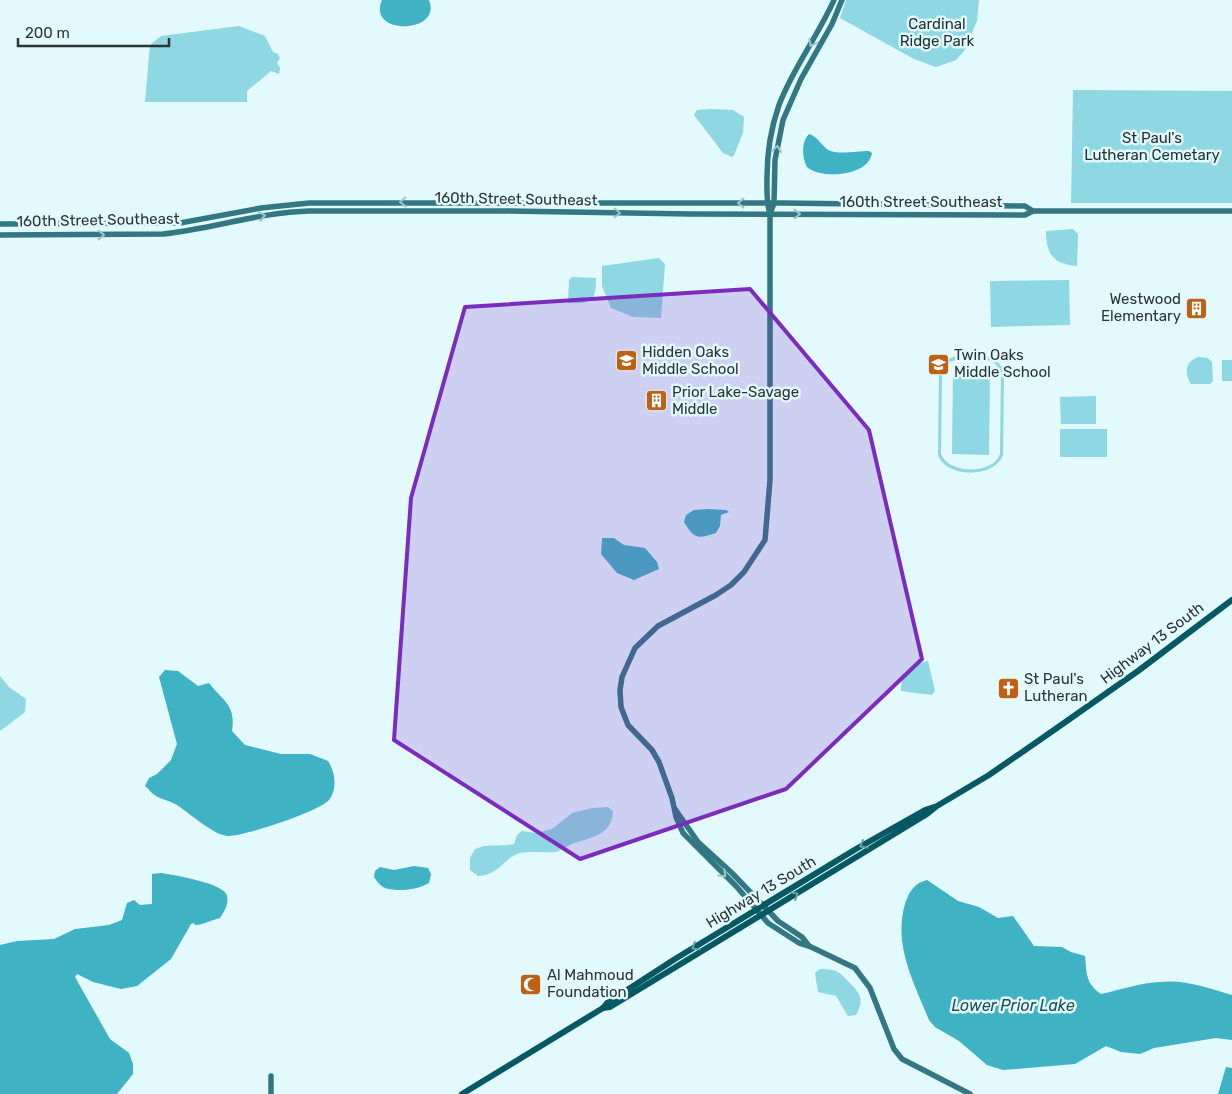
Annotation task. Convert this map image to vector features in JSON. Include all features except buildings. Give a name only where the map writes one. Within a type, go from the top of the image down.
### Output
[{"type":"main road","name":"Highway 13 South","points":[[758,913],[769,911],[989,775],[1138,670],[1232,600]]},
{"type":"main road","name":"Highway 13 South","points":[[462,1094],[603,1008],[610,1007],[758,913],[764,905],[899,824],[925,810],[937,806]]},
{"type":"street","points":[[834,0],[792,78],[777,112],[770,141],[766,203],[770,214],[770,480],[765,540],[744,572],[731,585],[658,626],[635,648],[622,677],[620,690],[621,706],[628,725],[652,750],[659,762],[675,808],[679,826],[689,841],[736,886],[758,913],[788,937],[855,968],[870,988],[894,1049],[902,1059],[970,1094]]},
{"type":"street","points":[[770,214],[774,203],[775,160],[783,120],[801,79],[832,24],[842,0]]},
{"type":"street","name":"160th Street Southeast","points":[[0,224],[180,223],[261,208],[309,203],[774,203],[1025,206],[1033,211]]},
{"type":"street","name":"160th Street Southeast","points":[[0,235],[157,234],[191,230],[276,214],[310,211],[1025,215],[1033,211],[1232,211]]},
{"type":"street","points":[[675,808],[698,842],[732,873],[778,921],[802,937],[809,946]]},
{"type":"street","points":[[271,1076],[271,1094]]},
{"type":"highlighted area","points":[[750,289],[869,430],[922,659],[786,789],[580,859],[394,740],[411,498],[465,307]]},
{"type":"green space","name":"Cardinal Ridge Park","points":[[846,0],[979,0],[977,21],[964,51],[956,60],[936,67],[914,59],[840,18]]},
{"type":"green space","points":[[239,26],[265,36],[273,52],[278,54],[280,58],[277,63],[280,68],[279,74],[271,71],[247,91],[247,102],[145,102],[150,45],[161,36]]},
{"type":"green space","name":"St Paul's Lutheran Cemetary","points":[[1073,90],[1232,91],[1232,203],[1071,203]]},
{"type":"green space","points":[[697,110],[733,110],[744,117],[743,133],[732,157],[723,153],[694,115]]},
{"type":"green space","points":[[1073,229],[1078,234],[1077,266],[1062,263],[1052,256],[1046,239],[1046,231]]},
{"type":"green space","points":[[659,258],[665,264],[661,318],[633,317],[611,308],[602,286],[602,266]]},
{"type":"green space","points":[[572,277],[596,278],[595,292],[591,300],[582,303],[568,303],[569,280]]},
{"type":"green space","points":[[1069,280],[1070,325],[991,327],[990,281]]},
{"type":"green space","points":[[959,356],[981,356],[993,359],[1001,366],[1004,372],[1003,455],[998,463],[981,472],[970,473],[950,468],[943,463],[938,455],[939,371],[945,361]],"holes":[[[962,358],[980,358],[990,361],[999,368],[1001,374],[1000,454],[996,461],[980,469],[961,468],[952,465],[945,461],[941,454],[942,373],[949,362]]]},
{"type":"green space","points":[[1198,357],[1208,358],[1212,362],[1213,381],[1210,384],[1191,384],[1187,376],[1188,365]]},
{"type":"green space","points":[[1222,360],[1232,360],[1232,381],[1222,381]]},
{"type":"green space","points":[[953,371],[990,372],[989,455],[952,454]]},
{"type":"green space","points":[[1096,396],[1096,424],[1061,424],[1060,397]]},
{"type":"green space","points":[[1060,429],[1107,429],[1107,457],[1060,457]]},
{"type":"green space","points":[[928,661],[935,691],[932,695],[901,691],[901,684],[908,670]]},
{"type":"green space","points":[[0,676],[9,687],[26,699],[25,712],[0,731]]},
{"type":"green space","points":[[608,807],[613,811],[609,826],[605,831],[593,837],[555,852],[520,853],[510,858],[492,873],[485,875],[478,876],[470,870],[470,858],[475,849],[485,846],[514,844],[517,835],[522,831],[536,833],[552,829],[572,813],[592,808]]},
{"type":"green space","points":[[820,969],[839,973],[856,989],[861,1000],[856,1015],[848,1016],[836,996],[818,992],[815,973]]},
{"type":"water","points":[[382,0],[429,0],[430,11],[425,19],[416,24],[394,25],[385,20],[380,12]]},
{"type":"water","points":[[809,134],[815,137],[828,150],[842,153],[869,151],[872,153],[869,161],[863,167],[854,171],[844,174],[823,174],[807,167],[804,159],[804,145]]},
{"type":"water","points":[[694,510],[726,510],[729,512],[721,515],[720,526],[716,533],[700,537],[694,535],[684,522],[686,515]]},
{"type":"water","points":[[602,538],[614,538],[624,545],[645,548],[657,562],[659,569],[634,580],[617,573],[601,554]]},
{"type":"water","points":[[165,670],[178,671],[198,686],[209,683],[228,704],[232,715],[232,731],[245,745],[281,754],[310,754],[328,761],[334,780],[334,790],[329,800],[323,805],[282,822],[229,836],[217,832],[172,802],[155,795],[145,786],[149,778],[157,774],[171,760],[177,744],[159,677]]},
{"type":"water","points":[[414,866],[428,868],[431,874],[429,883],[413,889],[396,890],[383,887],[374,877],[375,871],[380,867],[394,870]]},
{"type":"water","points":[[161,873],[198,880],[224,891],[227,896],[227,902],[220,918],[201,924],[191,924],[171,959],[137,986],[121,989],[93,982],[77,974],[75,977],[110,1039],[129,1053],[133,1064],[133,1074],[117,1094],[0,1094],[0,945],[17,941],[54,939],[75,929],[109,925],[122,920],[127,903],[134,900],[140,905],[152,904],[152,874]]},
{"type":"water","name":"Lower Prior Lake","points":[[927,880],[958,901],[979,907],[998,918],[1013,916],[1034,946],[1062,947],[1085,956],[1089,982],[1101,994],[1144,984],[1168,981],[1196,985],[1232,995],[1232,1040],[1216,1038],[1154,1048],[1140,1054],[1121,1052],[1106,1046],[1075,1064],[1003,1070],[987,1065],[959,1041],[935,1027],[929,1020],[907,964],[902,934],[905,904],[913,889],[919,883]]},
{"type":"water","points":[[1226,1067],[1232,1068],[1232,1094],[1218,1094]]},
{"type":"place","name":"Westwood Elementary","points":[[1197,308]]},
{"type":"place","name":"Hidden Oaks Middle School","points":[[626,361]]},
{"type":"place","name":"Twin Oaks Middle School","points":[[938,364]]},
{"type":"place","name":"Prior Lake-Savage Middle","points":[[656,401]]},
{"type":"place","name":"St Paul's Lutheran","points":[[1008,688]]},
{"type":"place","name":"Al Mahmoud Foundation","points":[[531,984]]}]
